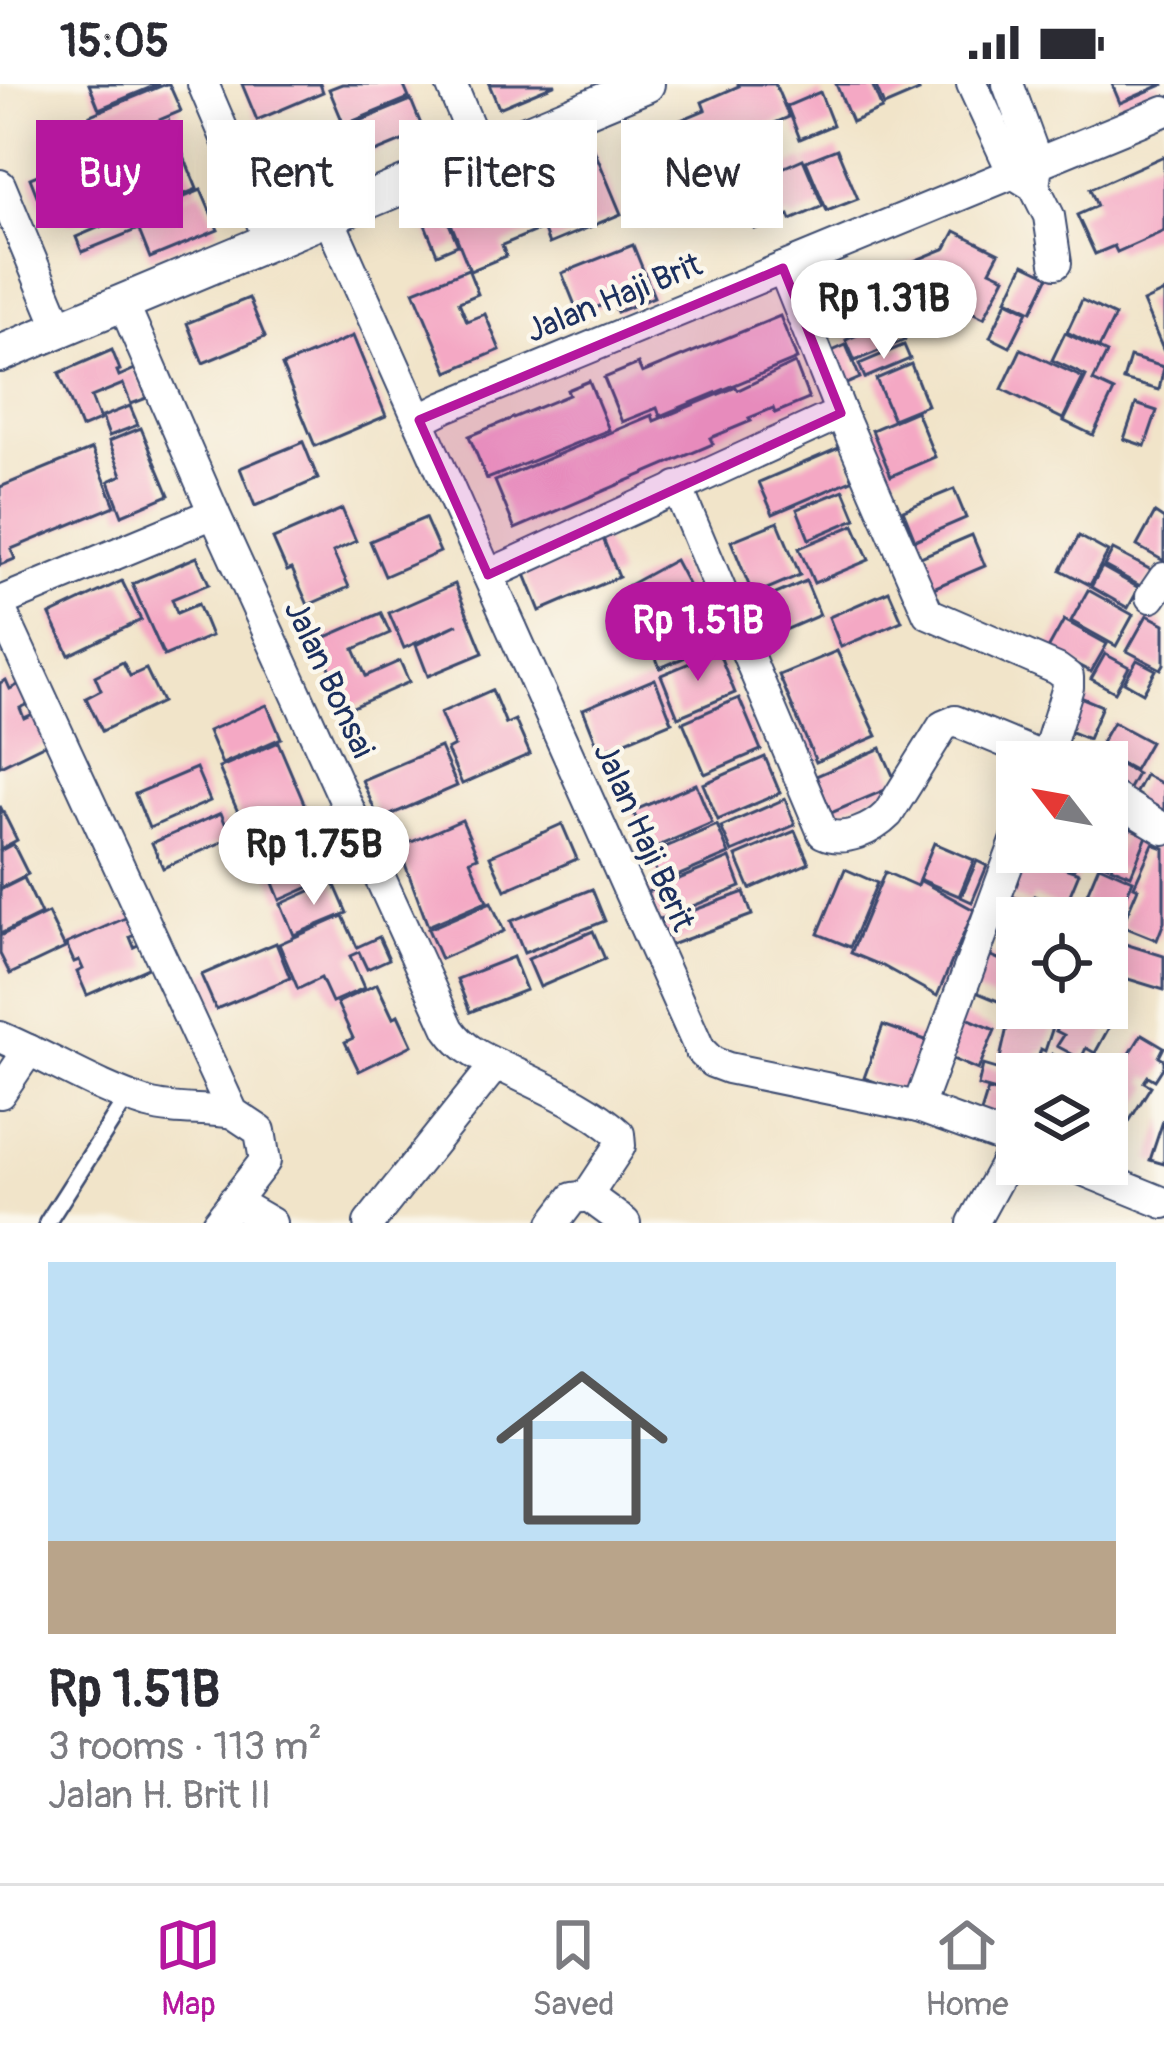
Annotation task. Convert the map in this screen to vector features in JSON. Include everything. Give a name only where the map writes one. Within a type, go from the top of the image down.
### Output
[{"type":"street","points":[[203,84],[270,241]]},
{"type":"street","points":[[451,84],[466,120]]},
{"type":"street","points":[[559,120],[646,84]]},
{"type":"street","points":[[972,84],[1049,216],[1056,263]]},
{"type":"street","points":[[1008,84],[1028,174]]},
{"type":"street","name":"Jalan Haji Brit","points":[[419,420],[783,268],[1028,174],[1164,111]]},
{"type":"street","points":[[0,185],[60,329]]},
{"type":"street","points":[[3,346],[60,329],[301,228]]},
{"type":"street","name":"Jalan Haji Berit","points":[[333,228],[700,1050],[712,1062],[728,1068],[918,1107],[996,1135]]},
{"type":"street","points":[[783,268],[928,613],[1068,676],[1053,741]]},
{"type":"street","name":"Jalan Bonsai","points":[[123,303],[449,1029],[469,1050],[593,1112],[620,1134],[620,1146],[590,1196]]},
{"type":"street","points":[[488,574],[841,413]]},
{"type":"street","points":[[677,488],[823,833],[838,838],[879,823],[943,726],[955,722],[1000,741]]},
{"type":"street","points":[[214,513],[0,605],[233,1113]]},
{"type":"street","points":[[1128,807],[1164,829]]},
{"type":"street","points":[[918,1107],[1004,873]]},
{"type":"street","points":[[0,1012],[14,1043],[0,1093]]},
{"type":"street","points":[[14,1043],[128,1096],[170,1109],[233,1113],[260,1131],[265,1161],[225,1212],[271,1223]]},
{"type":"street","points":[[369,1223],[496,1064]]},
{"type":"street","points":[[973,1223],[996,1181]]},
{"type":"street","points":[[1120,1185],[1164,1203]]},
{"type":"street","points":[[554,1223],[573,1198],[590,1196],[625,1223]]},
{"type":"lane","points":[[47,1223],[128,1096]]},
{"type":"highlighted area","points":[[783,268],[841,413],[488,575],[419,420]]},
{"type":"building","points":[[89,84],[159,84],[99,109]]},
{"type":"building","points":[[166,84],[181,111],[159,120],[92,120],[90,115]]},
{"type":"building","points":[[242,84],[320,84],[323,92],[257,120]]},
{"type":"building","points":[[342,84],[403,84],[409,98],[356,120],[342,120],[329,89]]},
{"type":"building","points":[[489,84],[556,84],[499,108]]},
{"type":"building","points":[[775,84],[789,117],[681,120],[705,110],[702,102],[739,86]]},
{"type":"building","points":[[836,84],[872,84],[882,109],[852,122]]},
{"type":"building","points":[[875,84],[916,84],[919,91],[884,106]]},
{"type":"building","points":[[1112,84],[1164,84],[1120,103]]},
{"type":"building","points":[[820,92],[833,125],[800,139],[787,106]]},
{"type":"building","points":[[411,100],[419,120],[399,120],[399,142],[375,152],[375,120],[362,120]]},
{"type":"building","points":[[837,149],[858,199],[827,211],[806,161]]},
{"type":"building","points":[[183,154],[197,189],[183,195]]},
{"type":"building","points":[[1164,156],[1164,231],[1117,252],[1114,246],[1095,254],[1077,215],[1097,206],[1090,189]]},
{"type":"building","points":[[597,157],[621,214],[597,224]]},
{"type":"building","points":[[803,159],[823,206],[791,220],[789,215],[783,217],[783,168]]},
{"type":"building","points":[[201,190],[207,204],[207,228],[218,230],[150,258],[138,228],[183,228],[183,198]]},
{"type":"building","points":[[97,228],[136,230],[82,252],[76,237]]},
{"type":"building","points":[[426,228],[451,228],[458,245],[437,254]]},
{"type":"building","points":[[453,228],[543,228],[502,245],[506,256],[470,271]]},
{"type":"building","points":[[543,228],[587,228],[549,244]]},
{"type":"building","points":[[955,231],[999,253],[990,270],[1005,277],[984,318],[949,301],[922,311],[904,265],[946,248]]},
{"type":"building","points":[[633,245],[654,297],[617,312],[612,301],[579,315],[562,273]]},
{"type":"building","points":[[1024,264],[1049,276],[1032,311],[1007,299]]},
{"type":"building","points":[[468,269],[478,294],[459,302],[467,321],[485,314],[500,350],[448,372],[414,291]]},
{"type":"building","points":[[1164,292],[1164,352],[1143,302]]},
{"type":"building","points":[[249,298],[265,337],[203,363],[187,323]]},
{"type":"building","points":[[1082,300],[1115,316],[1099,348],[1067,332]]},
{"type":"building","points":[[1007,301],[1028,311],[1010,347],[990,337]]},
{"type":"building","points":[[780,316],[797,359],[660,416],[657,408],[622,422],[604,378],[638,364],[642,373]]},
{"type":"building","points":[[896,318],[905,340],[855,361],[846,340]]},
{"type":"building","points":[[1065,333],[1107,353],[1093,381],[1114,391],[1093,435],[1064,421],[1086,376],[1052,360]]},
{"type":"building","points":[[353,336],[386,416],[315,446],[282,366]]},
{"type":"building","points":[[846,345],[860,378],[844,385],[830,352]]},
{"type":"building","points":[[904,345],[910,359],[865,378],[859,364]]},
{"type":"building","points":[[1021,349],[1083,378],[1063,419],[1002,389]]},
{"type":"building","points":[[112,350],[119,376],[135,369],[147,398],[131,404],[123,384],[91,397],[100,420],[81,428],[59,373]]},
{"type":"building","points":[[1130,357],[1164,367],[1159,390],[1123,380]]},
{"type":"building","points":[[795,363],[809,399],[749,418],[751,421],[710,438],[713,444],[515,529],[495,481],[652,415],[654,421],[738,390]]},
{"type":"building","points":[[911,364],[927,405],[893,419],[876,379]]},
{"type":"building","points":[[589,381],[609,430],[487,479],[469,436],[569,395],[567,390]]},
{"type":"building","points":[[1136,404],[1157,411],[1145,446],[1124,439]]},
{"type":"building","points":[[130,406],[138,425],[109,436],[102,417]]},
{"type":"building","points":[[916,411],[935,457],[891,476],[872,430]]},
{"type":"building","points":[[141,428],[169,495],[122,515],[109,481],[122,475],[109,441]]},
{"type":"building","points":[[303,442],[318,479],[255,506],[240,468]]},
{"type":"building","points":[[841,447],[854,479],[773,514],[759,482]]},
{"type":"building","points":[[92,449],[115,506],[11,549],[15,559],[0,565],[0,487]]},
{"type":"building","points":[[954,489],[966,518],[915,540],[903,510]]},
{"type":"building","points":[[844,490],[856,519],[809,539],[797,509]]},
{"type":"building","points":[[342,509],[356,541],[333,552],[349,587],[308,605],[273,539]]},
{"type":"building","points":[[1155,513],[1164,519],[1164,561],[1137,546]]},
{"type":"building","points":[[425,518],[440,552],[385,576],[370,541]]},
{"type":"building","points":[[778,522],[800,575],[753,595],[731,541]]},
{"type":"building","points":[[854,525],[869,560],[814,583],[799,548]]},
{"type":"building","points":[[972,535],[985,566],[931,589],[918,558]]},
{"type":"building","points":[[602,536],[619,577],[540,611],[523,569]]},
{"type":"building","points":[[1079,536],[1108,552],[1090,585],[1061,570]]},
{"type":"building","points":[[1113,550],[1153,571],[1144,588],[1104,566]]},
{"type":"building","points":[[197,557],[209,584],[172,599],[177,613],[198,604],[211,636],[164,656],[132,584]]},
{"type":"building","points":[[675,560],[692,592],[646,616],[629,585]]},
{"type":"building","points":[[1102,567],[1139,588],[1128,608],[1091,587]]},
{"type":"building","points":[[122,581],[141,620],[69,655],[50,615]]},
{"type":"building","points":[[806,581],[820,615],[769,637],[755,603]]},
{"type":"building","points":[[455,584],[483,653],[428,676],[416,645],[458,624],[404,648],[389,613]]},
{"type":"building","points":[[1088,590],[1133,615],[1116,646],[1071,621]]},
{"type":"building","points":[[889,591],[902,621],[841,647],[829,617]]},
{"type":"building","points":[[698,606],[714,645],[660,668],[644,628]]},
{"type":"building","points":[[381,613],[390,633],[354,649],[366,676],[400,661],[409,682],[346,710],[319,640]]},
{"type":"building","points":[[1147,615],[1164,624],[1161,669],[1127,651]]},
{"type":"building","points":[[1064,620],[1107,644],[1091,672],[1048,649]]},
{"type":"building","points":[[718,651],[735,693],[678,717],[661,675]]},
{"type":"building","points":[[837,651],[877,736],[816,762],[779,675]]},
{"type":"building","points":[[1105,654],[1129,667],[1115,692],[1091,679]]},
{"type":"building","points":[[1137,660],[1156,670],[1143,693],[1124,682]]},
{"type":"building","points":[[123,662],[130,676],[146,669],[162,702],[102,731],[86,698],[101,690],[95,676]]},
{"type":"building","points":[[655,679],[672,722],[600,752],[583,709]]},
{"type":"building","points":[[6,680],[10,689],[22,683],[31,703],[20,708],[24,718],[35,713],[49,742],[0,766],[0,683]]},
{"type":"building","points":[[492,690],[506,724],[515,720],[530,754],[462,784],[447,750],[454,746],[440,713]]},
{"type":"building","points":[[1073,694],[1102,706],[1088,739],[1059,727]]},
{"type":"building","points":[[739,698],[761,750],[705,774],[683,722]]},
{"type":"building","points":[[267,705],[281,738],[222,764],[208,731]]},
{"type":"building","points":[[1113,722],[1150,742],[1134,770],[1128,767],[1128,741],[1102,741]]},
{"type":"building","points":[[278,742],[306,808],[247,833],[219,768]]},
{"type":"building","points":[[440,747],[457,786],[379,820],[362,780]]},
{"type":"building","points":[[881,748],[897,785],[831,813],[816,776]]},
{"type":"building","points":[[765,757],[780,793],[718,820],[703,784]]},
{"type":"building","points":[[196,768],[210,801],[149,828],[135,794]]},
{"type":"building","points":[[1128,769],[1137,774],[1128,790]]},
{"type":"building","points":[[1145,775],[1164,785],[1164,822],[1128,812]]},
{"type":"building","points":[[696,784],[712,823],[649,850],[633,811]]},
{"type":"building","points":[[785,799],[795,825],[732,852],[721,827]]},
{"type":"building","points":[[0,806],[17,840],[0,849]]},
{"type":"building","points":[[221,813],[231,838],[163,868],[152,843]]},
{"type":"building","points":[[462,820],[478,857],[470,860],[487,901],[428,926],[405,864],[389,871],[382,855]]},
{"type":"building","points":[[562,824],[577,859],[505,890],[490,856]]},
{"type":"building","points":[[717,825],[729,854],[661,883],[649,854]]},
{"type":"building","points":[[1128,827],[1147,836],[1131,875],[1126,873]]},
{"type":"building","points":[[795,831],[809,863],[750,889],[736,856]]},
{"type":"building","points":[[315,838],[332,877],[280,900],[264,861]]},
{"type":"building","points":[[934,843],[974,860],[959,896],[919,879]]},
{"type":"building","points":[[13,844],[28,874],[0,888],[0,851]]},
{"type":"building","points":[[1153,844],[1164,848],[1164,922],[1157,940],[1128,928],[1128,912],[1138,888],[1134,886]]},
{"type":"building","points":[[730,858],[741,887],[658,920],[647,892]]},
{"type":"building","points":[[977,861],[987,866],[972,902],[961,897]]},
{"type":"building","points":[[845,869],[877,883],[850,947],[818,934]]},
{"type":"building","points":[[885,872],[917,886],[919,880],[974,910],[937,996],[851,953]]},
{"type":"building","points":[[1011,873],[1079,873],[1069,897],[1014,897],[1003,892]]},
{"type":"building","points":[[1096,873],[1117,873],[1133,880],[1126,897],[1085,897]]},
{"type":"building","points":[[24,878],[41,914],[0,934],[0,890]]},
{"type":"building","points":[[333,881],[347,913],[294,935],[281,904]]},
{"type":"building","points":[[592,889],[605,921],[524,953],[511,921]]},
{"type":"building","points":[[744,892],[752,915],[668,946],[659,923]]},
{"type":"building","points":[[491,902],[504,931],[441,959],[428,929]]},
{"type":"building","points":[[996,908],[996,933],[987,929]]},
{"type":"building","points":[[48,913],[65,948],[10,974],[0,954],[0,936]]},
{"type":"building","points":[[137,913],[145,931],[130,937],[134,947],[140,944],[150,967],[87,995],[77,972],[83,969],[66,944]]},
{"type":"building","points":[[343,916],[357,947],[379,937],[389,959],[367,969],[359,952],[350,956],[364,988],[332,1002],[321,978],[298,989],[279,944]]},
{"type":"building","points":[[593,931],[605,959],[540,987],[528,959]]},
{"type":"building","points":[[276,943],[290,978],[216,1009],[201,975]]},
{"type":"building","points":[[1128,945],[1164,956],[1164,990],[1128,979]]},
{"type":"building","points":[[982,952],[996,958],[996,1000],[966,988]]},
{"type":"building","points":[[513,957],[526,990],[470,1012],[457,979]]},
{"type":"building","points":[[377,984],[412,1045],[359,1071],[345,1042],[353,1038],[337,1003]]},
{"type":"building","points":[[960,1015],[995,1030],[978,1070],[943,1055]]},
{"type":"building","points":[[883,1025],[934,1043],[915,1096],[864,1078]]},
{"type":"building","points":[[1007,1029],[1052,1029],[1045,1051],[1001,1053]]},
{"type":"building","points":[[1108,1029],[1095,1053],[1086,1048],[1084,1053],[1070,1053],[1057,1046],[1064,1035],[1056,1031]]},
{"type":"building","points":[[1142,1034],[1164,1047],[1159,1057],[1164,1066],[1155,1080],[1148,1076],[1144,1082],[1151,1086],[1128,1123],[1128,1057]]},
{"type":"building","points":[[983,1065],[996,1069],[996,1091],[978,1086]]},
{"type":"building","points":[[988,1090],[996,1092],[996,1124],[979,1119]]},
{"type":"building","points":[[1164,1121],[1164,1164],[1150,1160]]}]
